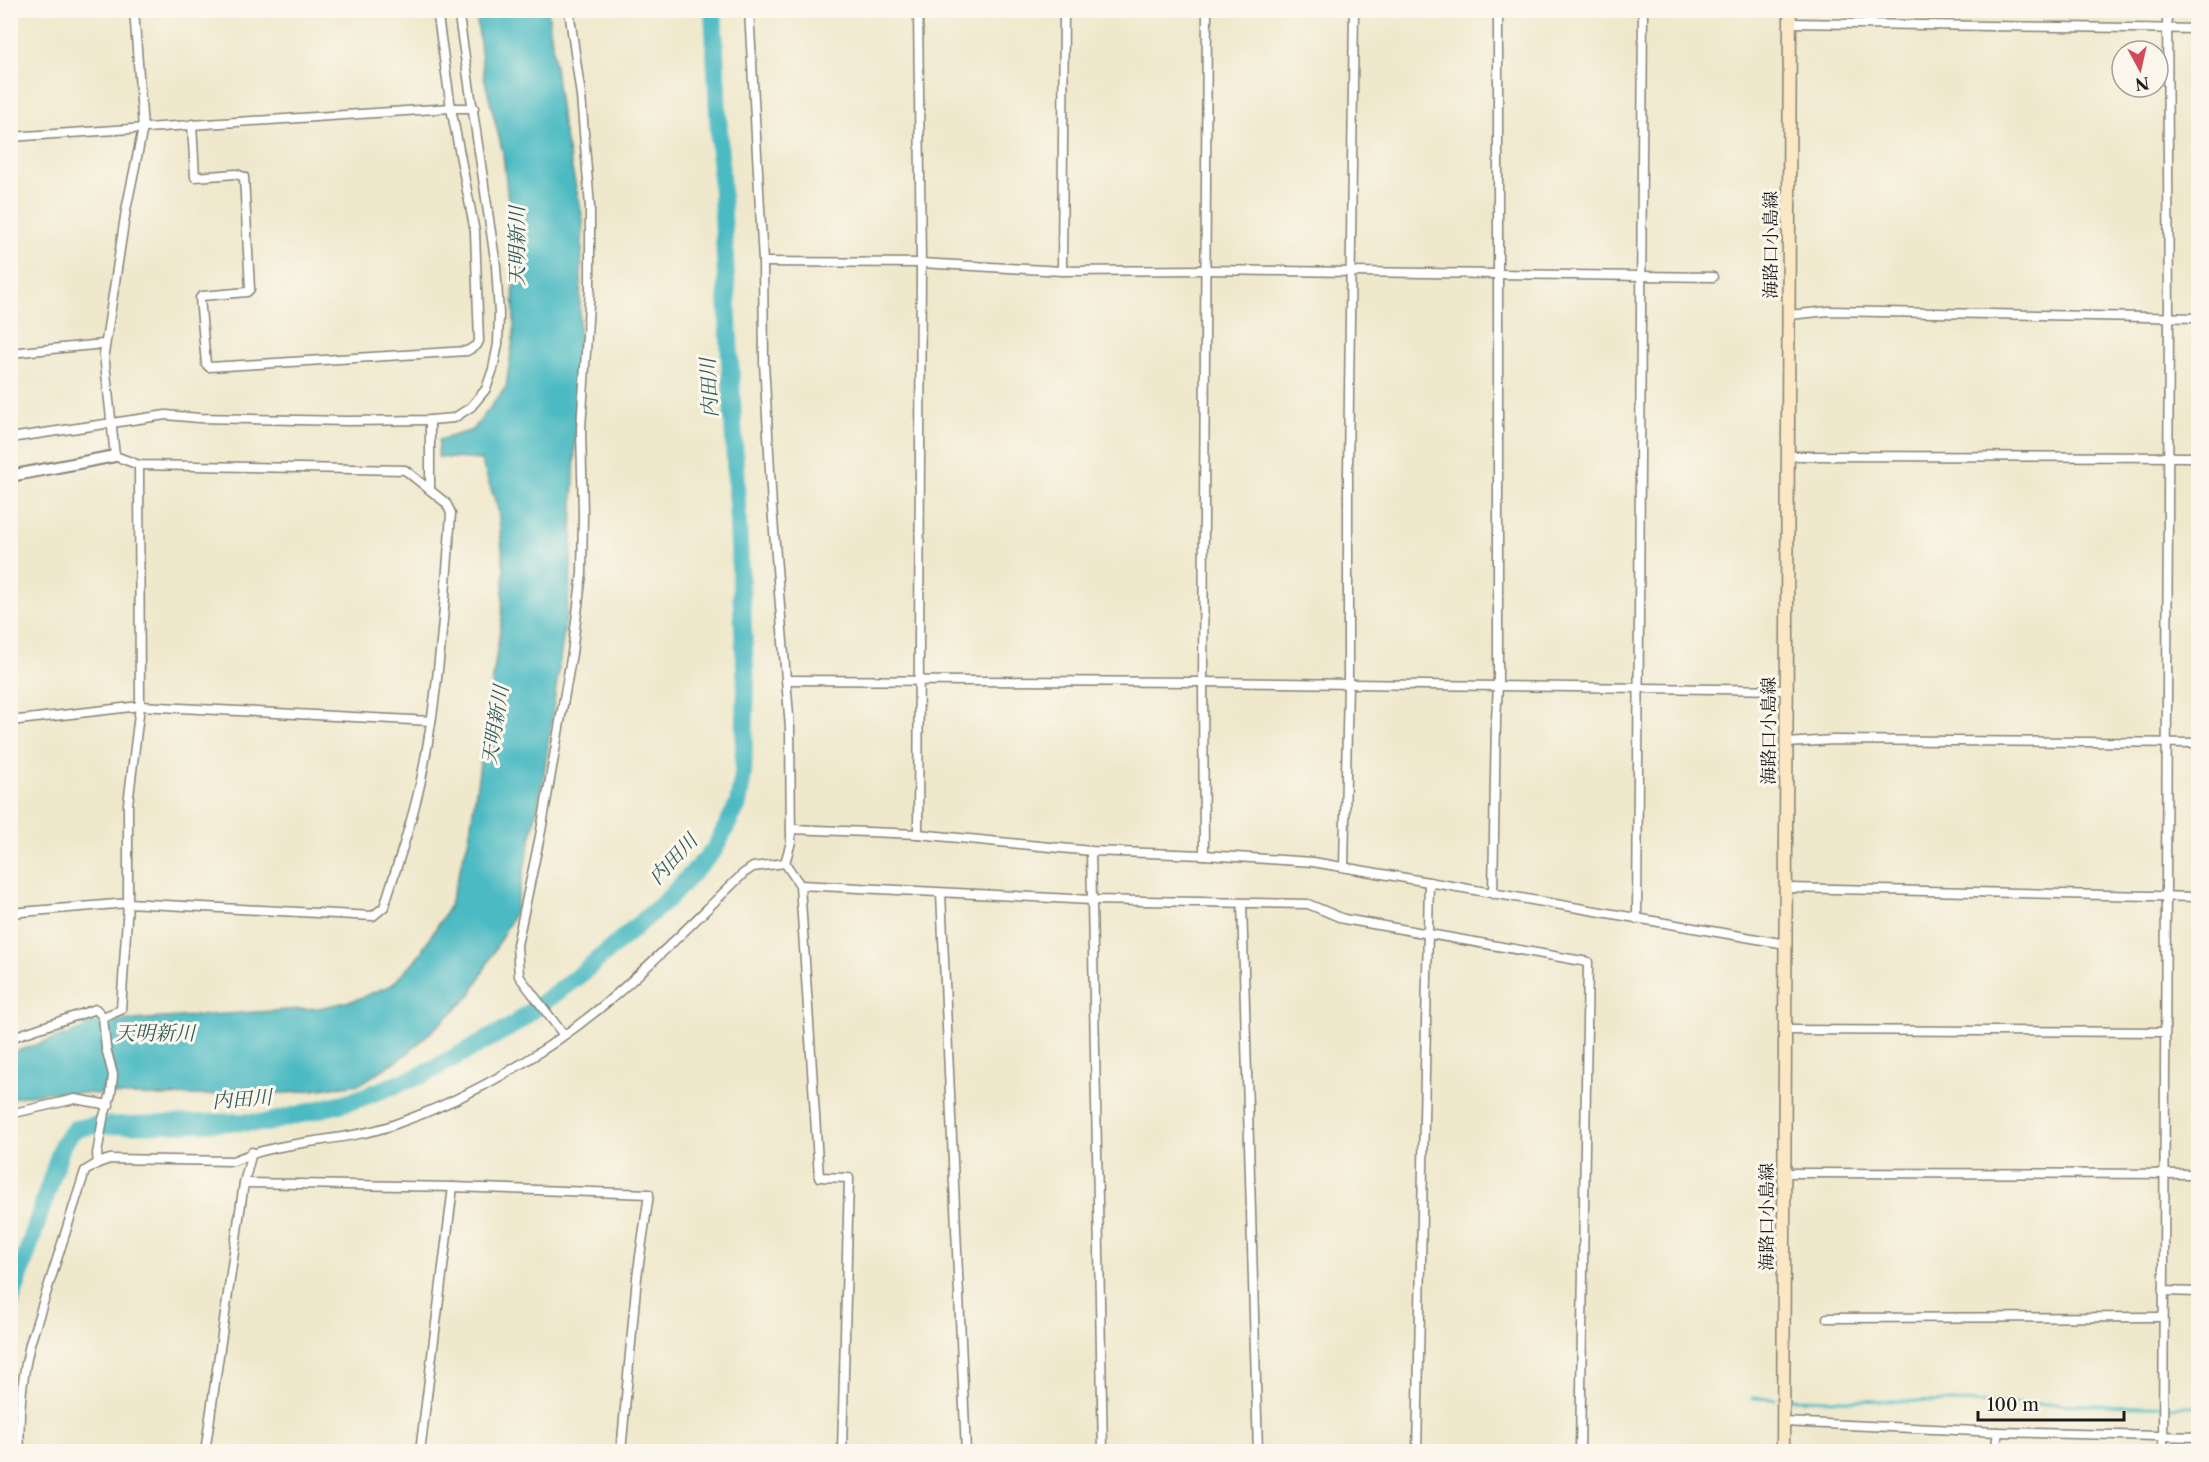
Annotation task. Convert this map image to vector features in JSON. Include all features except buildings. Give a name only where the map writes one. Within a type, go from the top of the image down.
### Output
[{"type":"main road","name":"海路口小島線","points":[[1783,1452],[1790,17]]},
{"type":"street","points":[[115,456],[110,424],[104,344],[126,210],[143,128],[134,10]]},
{"type":"street","points":[[192,124],[195,177],[239,174],[244,177],[250,289],[247,292],[200,298],[206,364],[209,367],[467,351],[479,341],[475,232],[451,108],[437,10]]},
{"type":"street","points":[[10,438],[166,415],[348,421],[430,420],[454,418],[471,407],[486,389],[493,369],[498,344],[499,314],[496,266],[458,10]]},
{"type":"street","points":[[563,1034],[519,976],[517,945],[551,776],[572,653],[582,573],[584,513],[581,429],[590,289],[590,207],[581,96],[569,10]]},
{"type":"street","points":[[749,10],[763,262],[764,362],[772,507],[790,728],[790,842],[785,863],[800,885],[819,1177],[849,1178],[842,1452]]},
{"type":"street","points":[[918,10],[921,264],[918,834]]},
{"type":"street","points":[[1062,271],[1064,10]]},
{"type":"street","points":[[1204,855],[1207,10]]},
{"type":"street","points":[[1344,867],[1348,684],[1348,472],[1354,10]]},
{"type":"street","points":[[1494,894],[1498,686],[1498,10]]},
{"type":"street","points":[[1637,919],[1643,10]]},
{"type":"street","points":[[2163,1452],[2169,317],[2167,10]]},
{"type":"street","points":[[1790,17],[2199,29]]},
{"type":"street","points":[[10,137],[474,108]]},
{"type":"street","points":[[763,262],[921,264],[1062,271],[1205,270],[1713,277]]},
{"type":"street","points":[[1789,315],[1829,310],[2199,318]]},
{"type":"street","points":[[10,353],[104,344]]},
{"type":"street","points":[[430,420],[430,490]]},
{"type":"street","points":[[10,476],[115,456],[139,465],[405,470],[446,503],[451,513],[444,617],[431,722],[412,816],[384,908],[380,912],[373,916],[359,916],[128,903],[10,913]]},
{"type":"street","points":[[1789,456],[2199,457]]},
{"type":"street","points":[[103,1017],[122,1010],[128,903],[128,804],[141,706],[139,465]]},
{"type":"street","points":[[786,680],[1203,682],[1787,690]]},
{"type":"street","points":[[10,721],[141,706],[431,722]]},
{"type":"street","points":[[1787,743],[1833,740],[2199,743]]},
{"type":"street","points":[[790,829],[918,834],[1091,851],[1313,862],[1786,944]]},
{"type":"street","points":[[1091,851],[1103,1452]]},
{"type":"street","points":[[97,1158],[233,1161],[252,1152],[363,1134],[417,1116],[503,1076],[621,990],[744,873],[753,867],[785,863]]},
{"type":"street","points":[[1417,1452],[1430,882]]},
{"type":"street","points":[[800,885],[1091,900],[1308,904],[1344,919],[1588,962],[1580,1452]]},
{"type":"street","points":[[1787,888],[2199,897]]},
{"type":"street","points":[[941,893],[966,1452]]},
{"type":"street","points":[[1242,903],[1258,1452]]},
{"type":"street","points":[[10,1038],[96,1009],[103,1017],[106,1048],[113,1076],[97,1158],[85,1171],[30,1344],[25,1366],[19,1431],[20,1452]]},
{"type":"street","points":[[1785,1030],[2164,1032]]},
{"type":"street","points":[[10,1114],[75,1099],[109,1105]]},
{"type":"street","points":[[205,1452],[244,1183],[252,1152]]},
{"type":"street","points":[[1786,1173],[2199,1173]]},
{"type":"street","points":[[244,1183],[649,1194],[637,1277],[621,1452]]},
{"type":"street","points":[[420,1452],[453,1187]]},
{"type":"street","points":[[2163,1291],[2199,1292]]},
{"type":"street","points":[[1827,1318],[2163,1317]]},
{"type":"street","points":[[1784,1422],[1998,1432],[2199,1437]]},
{"type":"street","points":[[1995,1452],[1998,1432]]},
{"type":"water","name":"天明新川","points":[[476,11],[548,11],[562,123],[583,220],[570,589],[543,781],[515,912],[470,996],[407,1054],[360,1084],[288,1093],[158,1096],[49,1092],[11,1098],[11,1053],[84,1029],[87,1023],[319,1008],[355,1000],[392,985],[418,957],[449,907],[469,838],[502,617],[504,569],[498,509],[481,460],[438,457],[439,440],[473,430],[506,387],[514,332],[513,249],[503,153],[484,77]]},
{"type":"waterway","name":"内田川","points":[[10,1305],[63,1143],[75,1129],[91,1126],[266,1123],[355,1100],[422,1075],[512,1026],[581,974],[668,899],[714,850],[738,804],[743,774],[746,689],[713,10]]},
{"type":"waterway","points":[[1752,1398],[1775,1399]]},
{"type":"waterway","points":[[1790,1399],[2198,1407]]}]
